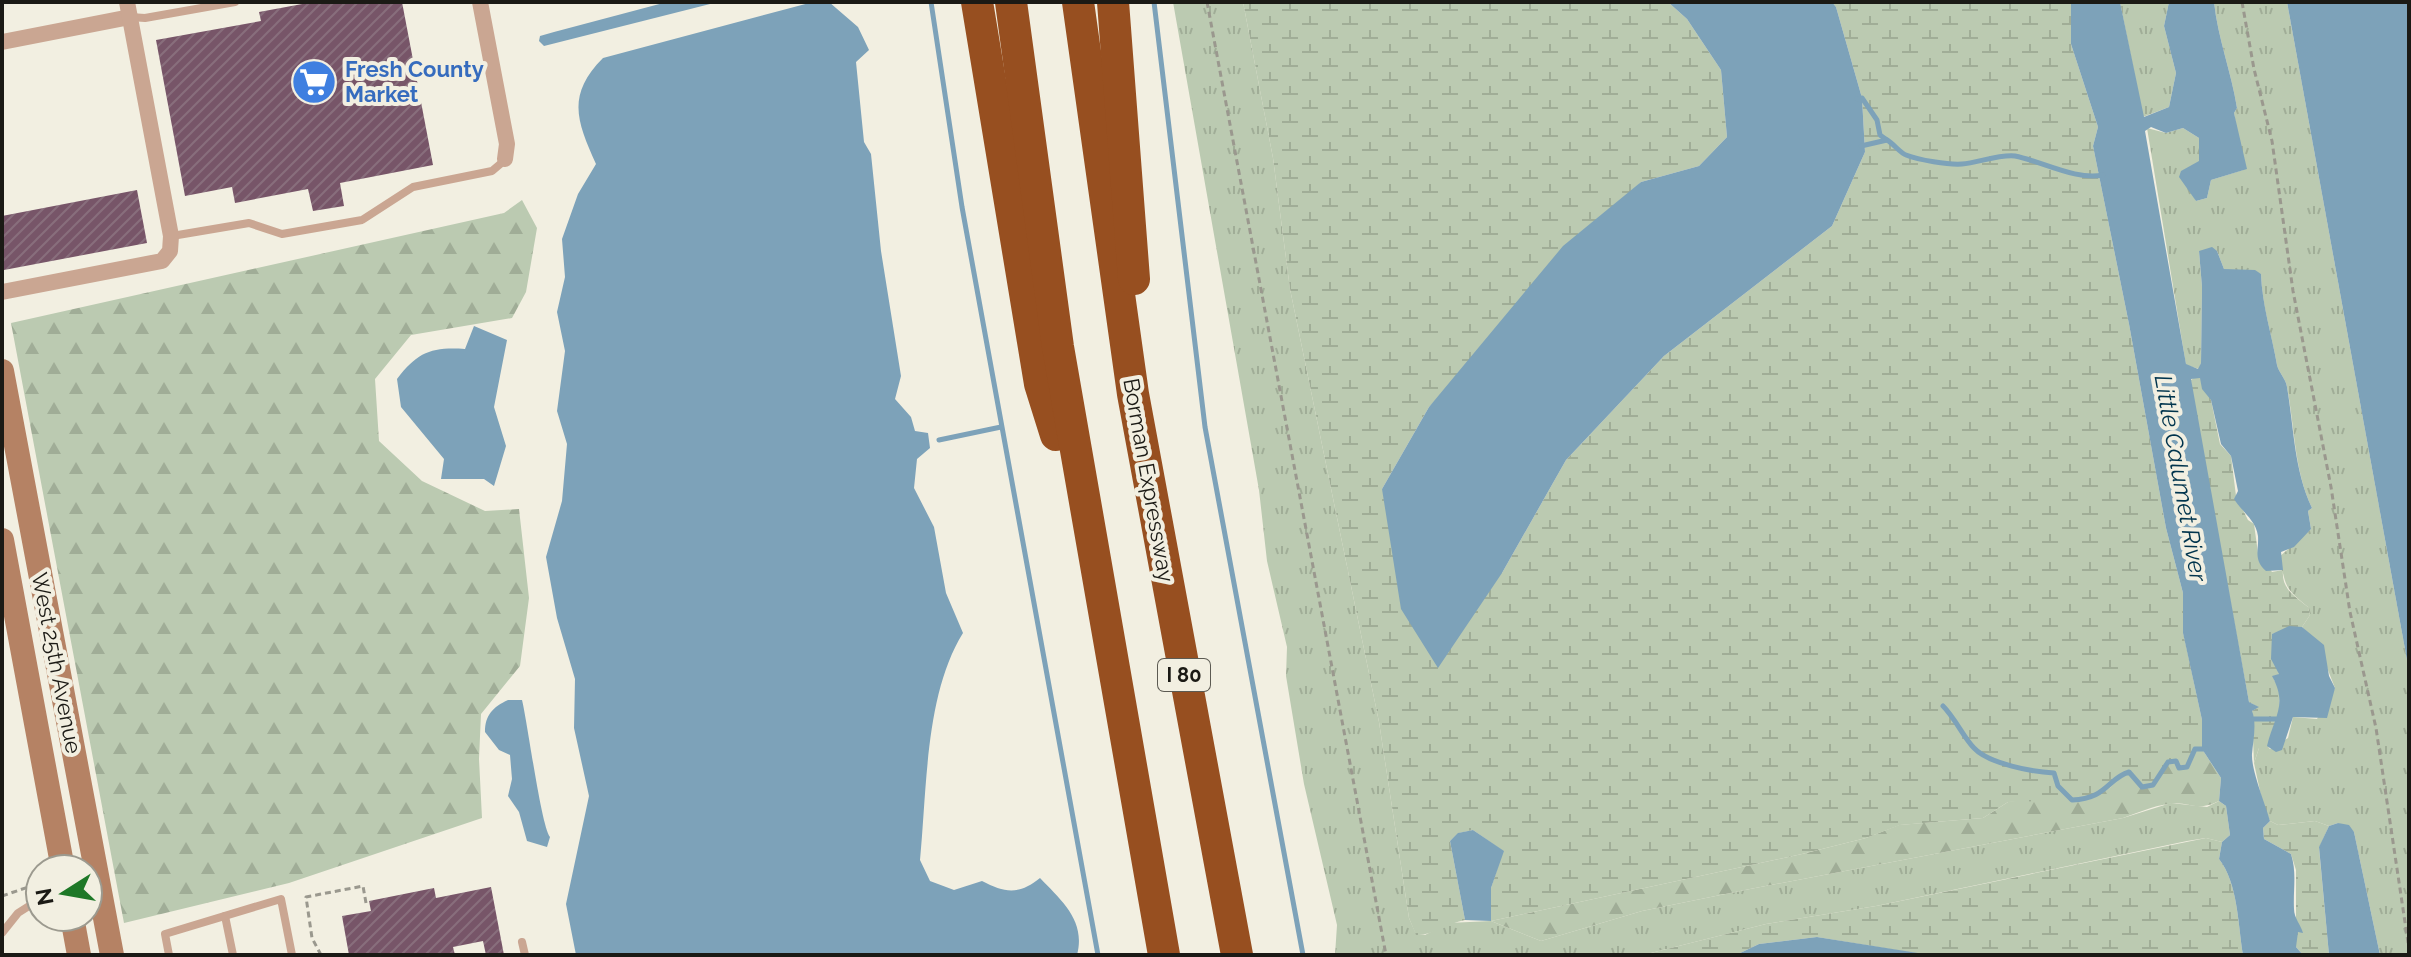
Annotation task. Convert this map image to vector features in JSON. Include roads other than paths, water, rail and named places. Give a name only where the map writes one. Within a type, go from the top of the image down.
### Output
[{"type":"highway","points":[[977,2],[1040,384],[1090,543]]},
{"type":"highway","points":[[1011,2],[1030,153],[1090,543],[1164,955]]},
{"type":"highway","name":"Borman Expressway","points":[[1078,2],[1133,394],[1237,955]]},
{"type":"highway","points":[[1113,2],[1134,257],[1133,394]]},
{"type":"street","points":[[480,2],[507,144],[505,159]]},
{"type":"street","points":[[2,42],[129,10],[171,236],[170,251],[162,261],[2,292]]},
{"type":"street","name":"West 25th Avenue","points":[[2,371],[112,955]]},
{"type":"street","name":"West 25th Avenue","points":[[2,540],[14,630],[60,853]]},
{"type":"street","points":[[75,933],[79,955]]},
{"type":"lane","points":[[178,2],[179,12]]},
{"type":"lane","points":[[129,10],[179,12],[235,2]]},
{"type":"lane","points":[[171,236],[249,223],[282,234],[362,220],[413,187],[492,171],[505,159]]},
{"type":"lane","points":[[169,955],[165,934],[281,899],[292,955]]},
{"type":"lane","points":[[2,933],[24,909]]},
{"type":"lane","points":[[225,916],[233,955]]},
{"type":"lane","points":[[522,942],[525,955]]},
{"type":"water","points":[[667,2],[718,2],[544,46],[539,41],[540,36]]},
{"type":"water","points":[[813,2],[829,2],[858,27],[869,50],[856,62],[864,142],[871,154],[881,251],[901,376],[895,399],[911,417],[915,431],[928,433],[930,448],[917,459],[914,488],[934,527],[946,593],[963,633],[941,684],[935,713],[920,860],[930,881],[954,890],[982,881],[1005,890],[1018,890],[1040,878],[1064,904],[1075,922],[1079,943],[1077,955],[576,955],[566,904],[589,796],[574,728],[575,679],[557,618],[546,557],[562,501],[567,444],[557,411],[565,351],[557,312],[565,277],[562,239],[578,194],[596,164],[580,122],[580,97],[591,71],[603,58]]},
{"type":"water","points":[[1668,2],[1832,2],[1862,98],[1865,152],[1832,226],[1664,356],[1566,460],[1502,573],[1438,668],[1401,609],[1382,489],[1429,407],[1563,246],[1641,182],[1699,166],[1727,137],[1721,70],[1687,19]]},
{"type":"water","name":"Little Calumet River","points":[[2071,2],[2120,2],[2144,117],[2169,107],[2176,73],[2164,26],[2169,2],[2214,2],[2247,169],[2211,180],[2207,198],[2196,201],[2179,177],[2181,171],[2199,161],[2199,138],[2183,128],[2166,133],[2151,127],[2145,131],[2186,364],[2198,369],[2201,363],[2199,251],[2212,247],[2217,251],[2224,269],[2255,270],[2261,274],[2277,365],[2287,387],[2298,464],[2312,508],[2308,511],[2311,529],[2294,547],[2281,552],[2283,570],[2266,571],[2258,559],[2257,530],[2234,499],[2238,491],[2231,456],[2221,444],[2211,400],[2202,389],[2200,378],[2191,379],[2249,702],[2259,707],[2252,711],[2252,761],[2270,821],[2263,828],[2264,839],[2291,854],[2294,912],[2303,933],[2298,932],[2296,947],[2303,955],[2243,955],[2234,892],[2219,859],[2222,842],[2230,835],[2226,806],[2219,801],[2221,778],[2202,749],[2202,720],[2183,633],[2183,593],[2166,528],[2093,146],[2098,127],[2071,44]]},
{"type":"water","points":[[2287,2],[2409,2],[2409,671]]},
{"type":"water","points":[[474,326],[507,340],[494,407],[506,446],[494,486],[484,479],[441,479],[444,459],[401,407],[397,379],[426,353],[465,349]]},
{"type":"water","points":[[2289,626],[2302,627],[2324,645],[2329,676],[2335,688],[2327,718],[2293,717],[2282,750],[2276,752],[2267,746],[2279,703],[2272,676],[2279,674],[2271,659],[2272,634]]},
{"type":"water","points":[[508,700],[522,700],[550,837],[547,847],[527,841],[519,812],[508,796],[512,779],[510,755],[499,750],[485,732],[491,712]]},
{"type":"water","points":[[2338,823],[2349,825],[2354,832],[2380,955],[2329,955],[2319,847],[2329,826]]},
{"type":"water","points":[[1473,830],[1504,851],[1491,888],[1491,921],[1465,920],[1450,841],[1458,833]]},
{"type":"water","points":[[1817,937],[1926,955],[1736,955],[1759,944]]},
{"type":"waterway","points":[[931,2],[962,207],[1098,955]]},
{"type":"waterway","points":[[1154,2],[1205,427],[1303,955]]},
{"type":"waterway","points":[[1857,99],[1862,98],[1877,120],[1880,135],[1887,140]]},
{"type":"waterway","points":[[1861,146],[1887,140],[1906,155],[1934,162],[1962,164],[2015,156],[2071,173],[2103,175]]},
{"type":"waterway","points":[[939,440],[1001,427]]},
{"type":"waterway","points":[[1943,706],[1970,744],[1981,754],[2012,766],[2054,773],[2058,786],[2072,800],[2093,796],[2129,772],[2142,787],[2153,785],[2168,762],[2176,761],[2179,768],[2187,767],[2195,749],[2206,749]]},
{"type":"waterway","points":[[2254,719],[2276,719]]},
{"type":"place","name":"Fresh County Market","points":[[314,82]]}]
